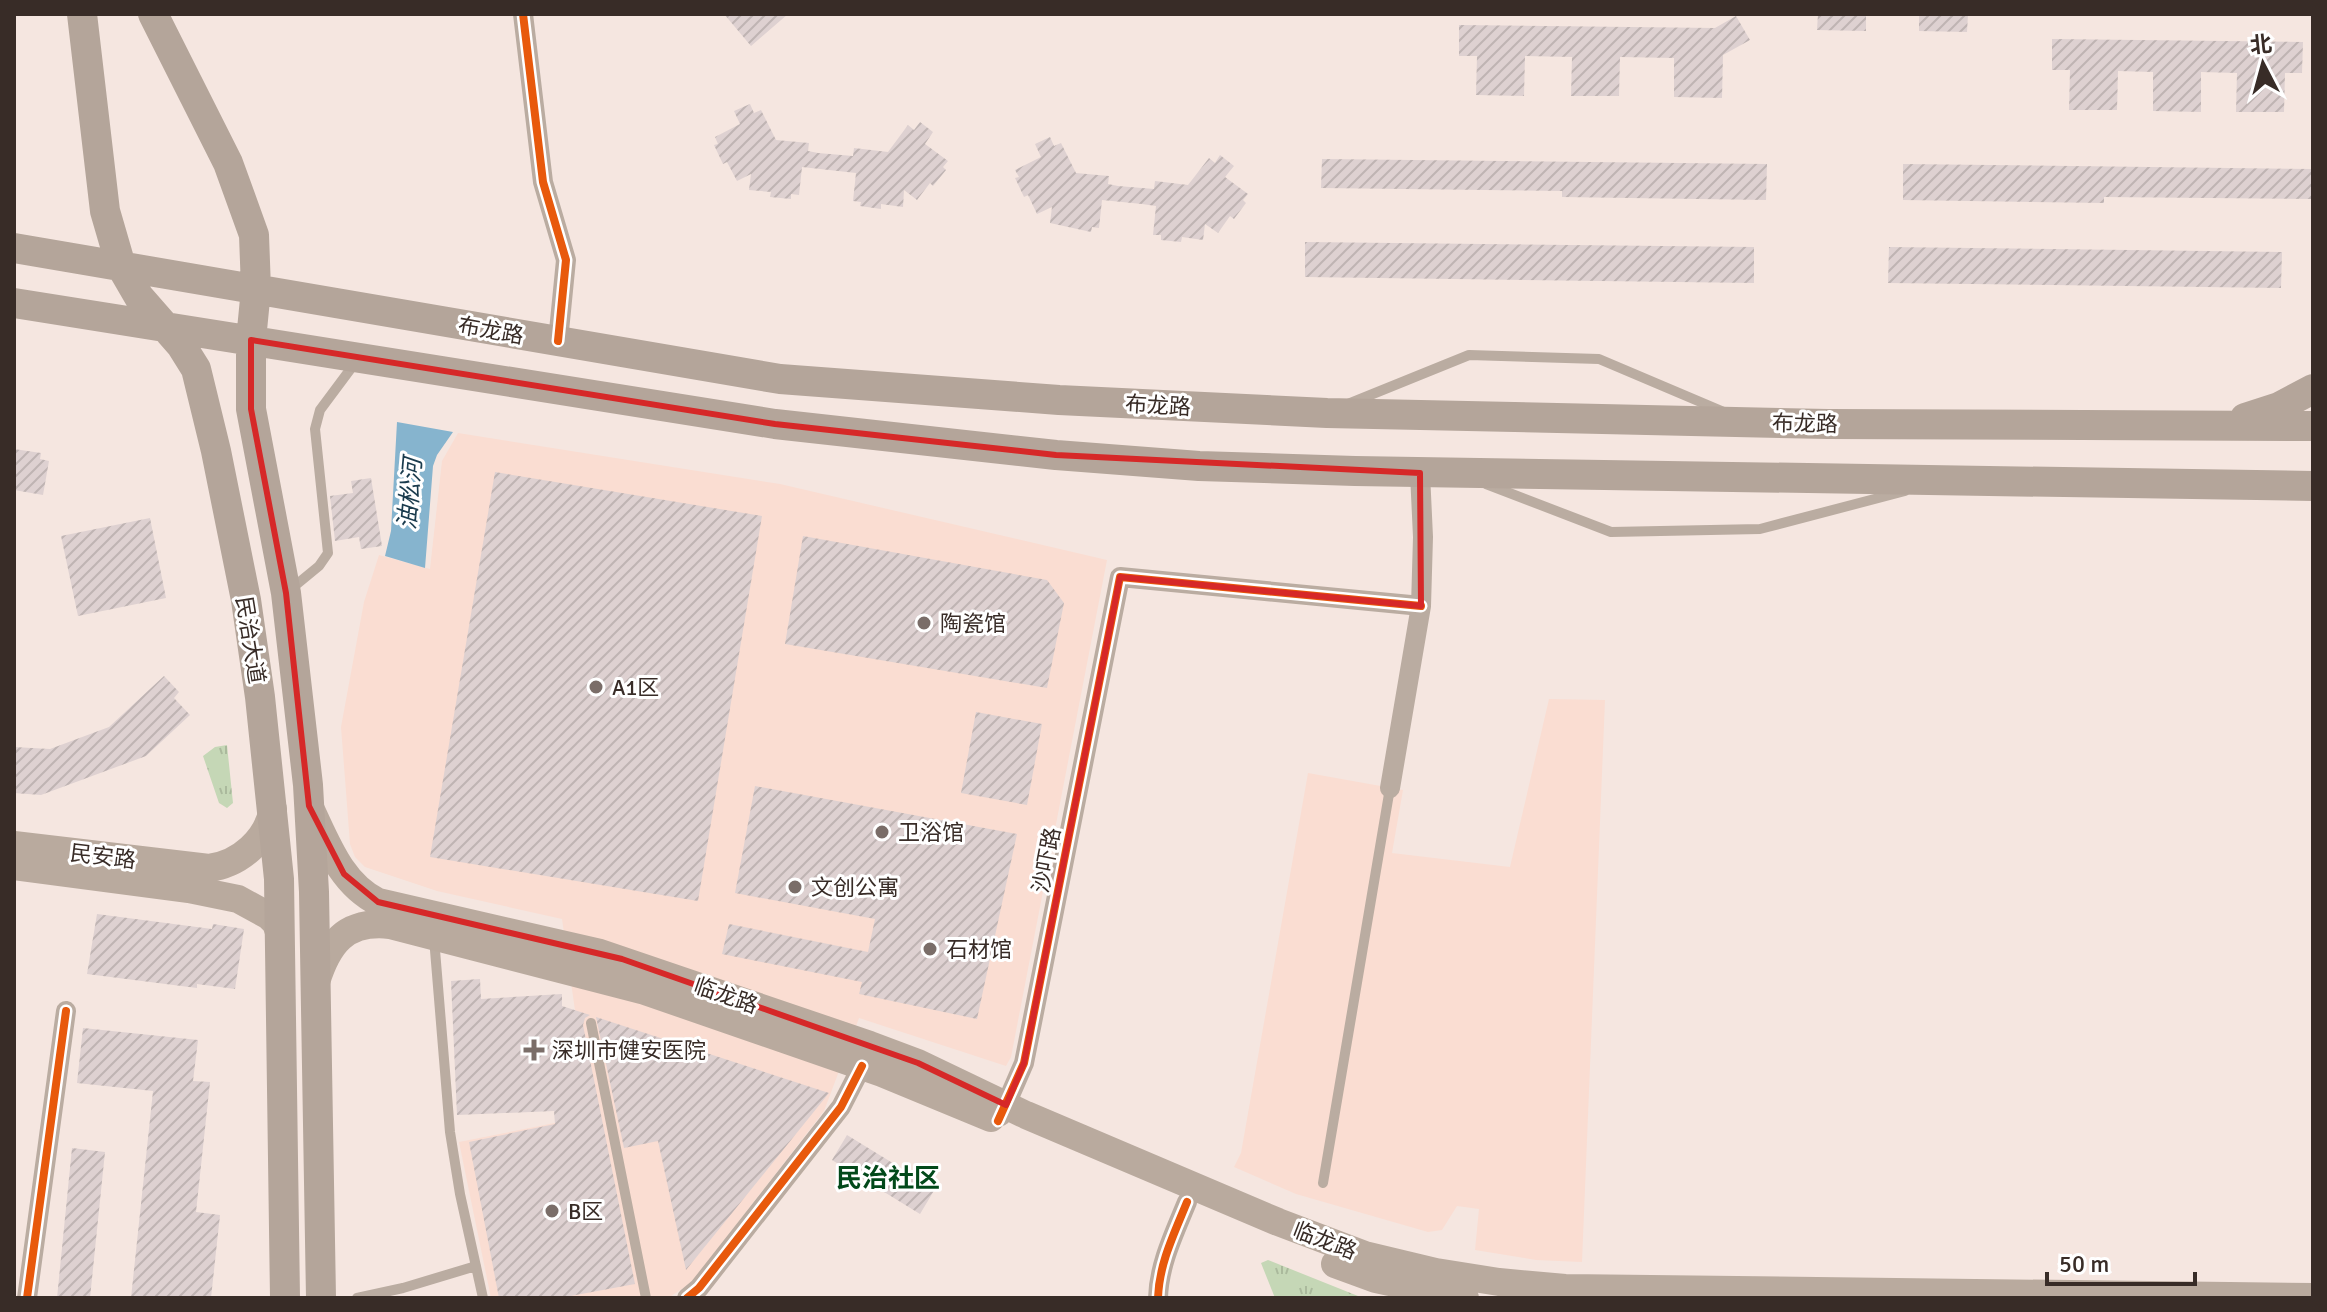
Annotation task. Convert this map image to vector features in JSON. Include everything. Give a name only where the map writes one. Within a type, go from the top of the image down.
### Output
[{"type":"main road","name":"民治大道","points":[[82,14],[105,211],[121,266],[139,297],[181,345],[196,369],[246,600],[260,697],[279,879],[285,1298]]},
{"type":"main road","name":"民治大道","points":[[153,14],[228,163],[254,235],[256,289],[251,340],[253,427],[286,593],[309,806],[316,982],[321,1298]]},
{"type":"main road","name":"布龙路","points":[[14,248],[780,379],[1059,400],[1327,413],[1748,422],[2313,426]]},
{"type":"main road","points":[[14,303],[775,424],[1040,454],[1199,466],[1420,473],[2313,486]]},
{"type":"main road","points":[[2214,426],[2258,415],[2313,389]]},
{"type":"main road","points":[[309,806],[344,874],[362,894],[391,915]]},
{"type":"main road","points":[[191,878],[217,867],[259,842],[273,809]]},
{"type":"main road","name":"民安路","points":[[14,845],[191,878]]},
{"type":"main road","name":"民安路","points":[[14,866],[191,878]]},
{"type":"main road","points":[[191,878],[269,916],[276,923],[280,935]]},
{"type":"main road","points":[[316,982],[331,946],[345,934],[391,915]]},
{"type":"main road","name":"临龙路","points":[[391,915],[622,959],[918,1063],[1002,1113],[1187,1202],[1376,1279],[1465,1298]]},
{"type":"main road","name":"临龙路","points":[[391,915],[434,936],[645,991],[862,1066],[961,1104],[1002,1113],[1320,1240],[1365,1255],[1436,1272],[1565,1288],[2313,1297]]},
{"type":"street","points":[[523,14],[543,182],[566,260],[558,341]]},
{"type":"street","points":[[1390,788],[1421,606],[1423,537],[1420,473]]},
{"type":"street","name":"沙吓路","points":[[1002,1113],[1024,1063],[1120,577],[1421,606]]},
{"type":"street","points":[[27,1298],[66,1011]]},
{"type":"street","points":[[687,1298],[699,1288],[841,1107],[862,1066]]},
{"type":"street","points":[[1158,1298],[1164,1258],[1187,1202]]},
{"type":"lane","points":[[1327,413],[1469,355],[1599,359],[1748,422]]},
{"type":"lane","points":[[286,593],[319,566],[328,553],[315,429],[327,398],[359,358]]},
{"type":"lane","points":[[1458,473],[1611,532],[1760,529],[1951,479]]},
{"type":"lane","points":[[1323,1183],[1390,788]]},
{"type":"lane","points":[[434,936],[450,1132],[483,1298]]},
{"type":"lane","points":[[591,1023],[646,1298]]},
{"type":"lane","points":[[357,1298],[476,1266]]},
{"type":"highlighted area","points":[[251,340],[775,424],[1056,455],[1420,473],[1421,606],[1120,577],[1024,1063],[1006,1105],[918,1063],[622,959],[378,902],[344,874],[309,806],[286,593],[251,409]]},
{"type":"shaded area","points":[[458,433],[780,484],[1107,560],[1011,1057],[1006,1066],[859,1018],[824,1111],[691,1283],[668,1298],[491,1298],[459,1142],[590,1116],[562,919],[437,891],[365,867],[355,857],[350,844],[341,727],[364,602],[379,555],[430,569],[442,461]]},
{"type":"shaded area","points":[[1549,699],[1605,700],[1582,1262],[1536,1260],[1475,1250],[1479,1209],[1457,1206],[1442,1230],[1428,1232],[1296,1194],[1234,1167],[1241,1153],[1308,773],[1403,790],[1392,853],[1510,867]]},
{"type":"green space","points":[[227,745],[233,803],[227,808],[219,803],[203,756],[215,747]]},
{"type":"green space","points":[[1268,1260],[1363,1298],[1275,1298],[1261,1263]]},
{"type":"water","name":"油松河","points":[[397,422],[453,432],[433,466],[425,568],[385,556],[391,531]]},
{"type":"building","points":[[724,14],[788,14],[751,46]]},
{"type":"building","points":[[1818,14],[1866,14],[1866,31],[1817,30]]},
{"type":"building","points":[[1919,14],[1968,14],[1967,32],[1919,31]]},
{"type":"building","points":[[1736,16],[1750,40],[1723,55],[1722,98],[1674,97],[1674,58],[1620,57],[1619,96],[1571,96],[1572,57],[1525,56],[1524,96],[1476,95],[1477,56],[1459,56],[1459,25],[1715,28]]},
{"type":"building","points":[[2052,39],[2303,42],[2302,73],[2285,73],[2284,112],[2236,112],[2237,73],[2201,72],[2201,112],[2153,111],[2153,72],[2118,71],[2117,110],[2069,110],[2070,70],[2052,70]]},
{"type":"building","points":[[750,104],[754,113],[761,110],[776,140],[809,143],[808,151],[818,153],[853,156],[854,148],[888,152],[908,125],[914,130],[920,122],[933,132],[925,144],[948,161],[943,167],[946,170],[933,186],[930,183],[917,200],[904,190],[903,207],[881,204],[881,209],[860,206],[861,202],[853,201],[856,173],[802,167],[799,195],[791,194],[791,199],[770,197],[771,192],[749,190],[751,174],[737,181],[727,162],[723,164],[714,145],[718,144],[715,137],[740,124],[734,111]]},
{"type":"building","points":[[1050,137],[1054,146],[1061,143],[1076,173],[1109,176],[1108,184],[1118,186],[1154,189],[1155,181],[1188,185],[1209,158],[1215,163],[1220,155],[1234,166],[1225,177],[1248,194],[1243,200],[1246,203],[1234,219],[1230,216],[1218,233],[1205,224],[1203,240],[1182,237],[1181,242],[1161,240],[1161,235],[1153,235],[1156,206],[1142,204],[1102,200],[1099,228],[1092,227],[1091,232],[1050,223],[1052,207],[1037,214],[1028,195],[1024,197],[1015,178],[1019,177],[1015,170],[1041,157],[1035,144]]},
{"type":"building","points":[[1322,159],[1767,164],[1766,200],[1562,197],[1562,191],[1321,188]]},
{"type":"building","points":[[1903,164],[2313,169],[2313,199],[2104,197],[2104,203],[1903,200]]},
{"type":"building","points":[[1305,242],[1754,247],[1754,283],[1305,277]]},
{"type":"building","points":[[1889,247],[2282,252],[2281,288],[1888,283]]},
{"type":"building","points":[[14,449],[41,453],[40,459],[49,461],[43,495],[14,490]]},
{"type":"building","name":"A1区","points":[[495,472],[762,516],[698,901],[430,857]]},
{"type":"building","points":[[371,478],[382,546],[361,549],[359,537],[335,541],[330,496],[353,493],[351,481]]},
{"type":"building","points":[[150,518],[166,598],[78,616],[61,536]]},
{"type":"building","name":"陶瓷馆","points":[[803,536],[1047,580],[1064,603],[1047,688],[785,644]]},
{"type":"building","points":[[164,676],[179,692],[174,698],[190,715],[146,756],[41,795],[14,793],[14,747],[50,749],[109,727]]},
{"type":"building","points":[[976,712],[1042,724],[1027,805],[961,793]]},
{"type":"building","points":[[755,786],[1017,834],[977,1019],[859,994],[862,982],[722,954],[729,924],[868,952],[875,919],[735,893]]},
{"type":"building","points":[[97,914],[212,929],[213,924],[244,929],[235,989],[197,984],[197,988],[87,974]]},
{"type":"building","points":[[480,979],[481,999],[562,994],[562,1006],[590,1015],[583,1025],[635,1284],[560,1298],[499,1298],[469,1142],[555,1124],[554,1111],[457,1115],[451,981]]},
{"type":"building","points":[[596,1017],[829,1093],[686,1270],[658,1141],[624,1148]]},
{"type":"building","points":[[83,1028],[198,1040],[193,1081],[210,1082],[196,1212],[220,1215],[211,1298],[131,1298],[153,1091],[77,1083]]},
{"type":"building","points":[[847,1135],[935,1189],[920,1214],[832,1160]]},
{"type":"building","points":[[72,1148],[105,1152],[90,1298],[57,1298]]},
{"type":"cycle path","points":[[523,14],[543,182],[566,260],[558,341]]},
{"type":"cycle path","points":[[998,1121],[1024,1063],[1120,577],[1421,606]]},
{"type":"cycle path","points":[[27,1298],[66,1011]]},
{"type":"cycle path","points":[[687,1298],[699,1288],[841,1107],[862,1066]]},
{"type":"cycle path","points":[[1158,1298],[1164,1261],[1187,1202]]},
{"type":"place","name":"陶瓷馆","points":[[924,623]]},
{"type":"place","name":"A1区","points":[[596,687]]},
{"type":"place","name":"卫浴馆","points":[[882,832]]},
{"type":"place","name":"文创公寓","points":[[795,887]]},
{"type":"place","name":"石材馆","points":[[930,949]]},
{"type":"place","name":"深圳市健安医院","points":[[534,1050]]},
{"type":"place","name":"B区","points":[[552,1211]]},
{"type":"district","name":"民治社区","points":[[888,1178]]}]
